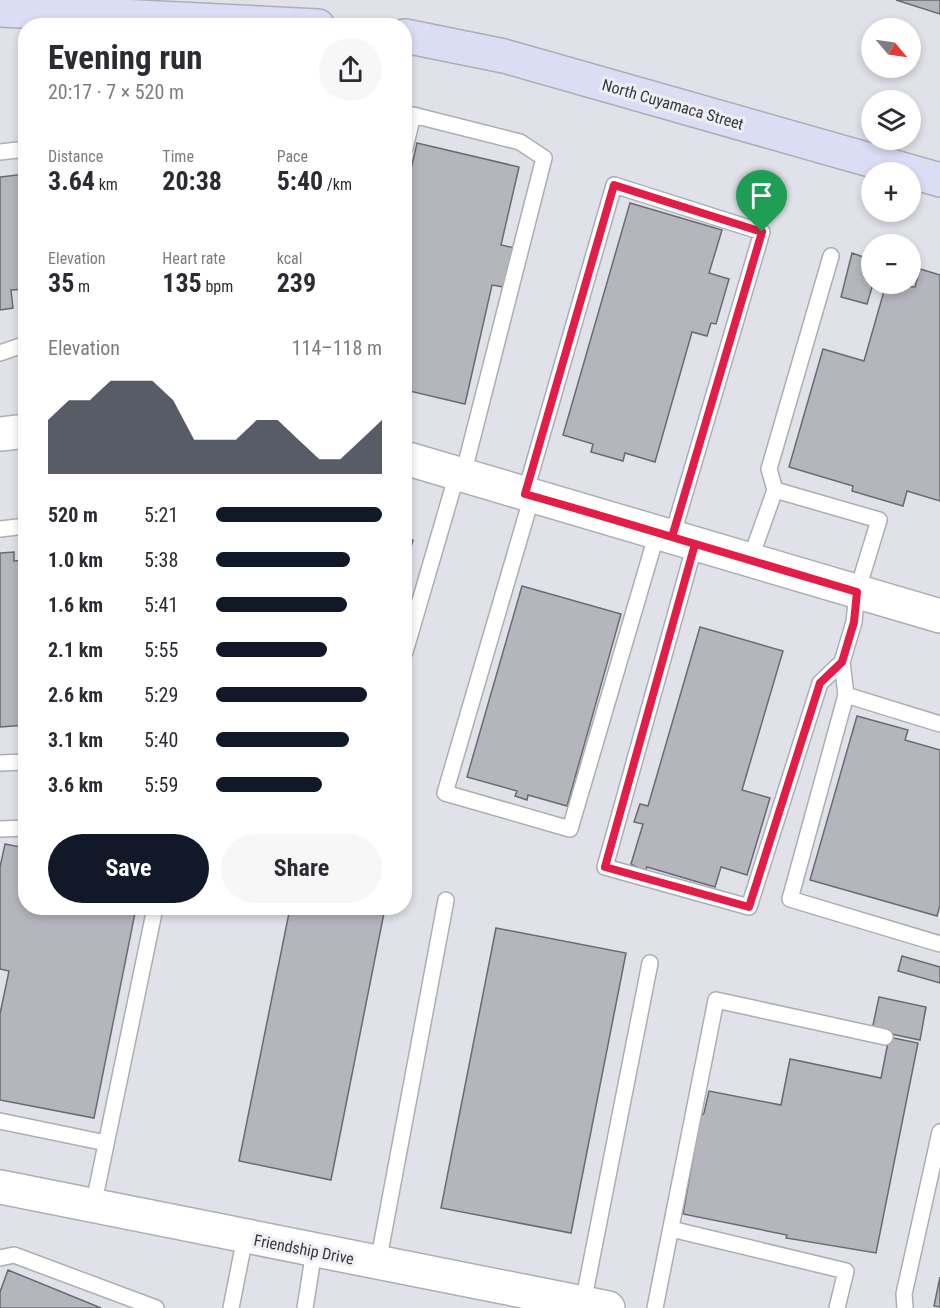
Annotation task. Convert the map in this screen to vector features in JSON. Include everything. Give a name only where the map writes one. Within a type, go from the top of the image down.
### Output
[{"type":"main road","points":[[0,10],[159,18]]},
{"type":"main road","name":"North Cuyamaca Street","points":[[412,37],[504,56],[940,180]]},
{"type":"street","points":[[0,434],[18,432]]},
{"type":"street","points":[[412,460],[940,616]]},
{"type":"street","name":"Friendship Drive","points":[[0,1187],[93,1208],[595,1306]]},
{"type":"lane","points":[[412,119],[413,115],[520,142],[544,158],[460,474],[412,629]]},
{"type":"lane","points":[[0,153],[18,150]]},
{"type":"lane","points":[[675,538],[570,829],[446,793],[614,185],[762,232],[675,538],[605,867],[749,907],[820,683],[842,662]]},
{"type":"lane","points":[[750,560],[775,490],[769,469],[831,256]]},
{"type":"lane","points":[[0,353],[18,347]]},
{"type":"lane","points":[[775,490],[879,520],[857,592],[854,622],[842,662],[846,695],[790,899],[940,944]]},
{"type":"lane","points":[[0,529],[18,527]]},
{"type":"lane","points":[[846,695],[940,724]]},
{"type":"lane","points":[[0,763],[18,762]]},
{"type":"lane","points":[[0,829],[18,828]]},
{"type":"lane","points":[[378,1263],[446,900]]},
{"type":"lane","points":[[93,1208],[154,915]]},
{"type":"lane","points":[[595,1306],[650,963]]},
{"type":"lane","points":[[655,1308],[716,1000],[885,1037]]},
{"type":"lane","points":[[0,1121],[106,1143]]},
{"type":"lane","points":[[905,1308],[904,1294],[940,1132]]},
{"type":"lane","points":[[670,1230],[846,1271],[837,1308]]},
{"type":"lane","points":[[231,1308],[245,1237]]},
{"type":"lane","points":[[305,1308],[314,1251]]},
{"type":"lane","points":[[0,1258],[14,1255],[156,1308]]},
{"type":"building","points":[[896,0],[940,0],[940,14]]},
{"type":"building","points":[[417,143],[519,167],[501,245],[524,250],[515,289],[492,285],[465,404],[412,392],[412,165]]},
{"type":"building","points":[[18,175],[18,290],[11,290],[13,308],[0,310],[0,177]]},
{"type":"building","points":[[630,203],[722,230],[709,273],[729,279],[716,324],[711,323],[707,336],[692,332],[655,462],[625,453],[623,461],[591,452],[593,444],[563,435]]},
{"type":"building","points":[[852,253],[861,256],[861,294],[870,294],[867,304],[841,297]]},
{"type":"building","points":[[921,269],[940,275],[940,501],[907,491],[903,506],[852,491],[853,486],[789,467],[823,349],[864,361],[883,294],[921,294]]},
{"type":"building","points":[[14,552],[14,561],[18,561],[18,726],[0,727],[0,553]]},
{"type":"building","points":[[522,586],[621,614],[567,806],[528,795],[527,800],[515,796],[517,791],[467,777]]},
{"type":"building","points":[[700,627],[783,651],[742,790],[770,798],[747,875],[721,867],[715,887],[647,867],[645,872],[631,864],[643,824],[634,822],[640,804],[648,806]]},
{"type":"building","points":[[857,716],[908,730],[905,740],[940,750],[940,905],[937,916],[810,880]]},
{"type":"building","points":[[5,844],[18,846],[18,915],[135,915],[94,1118],[0,1100],[0,1014],[9,971],[0,969],[0,867]]},
{"type":"building","points":[[289,915],[384,915],[331,1180],[239,1161]]},
{"type":"building","points":[[496,928],[626,953],[571,1233],[441,1208]]},
{"type":"building","points":[[902,956],[940,967],[940,983],[898,971]]},
{"type":"building","points":[[879,997],[926,1007],[920,1040],[872,1030]]},
{"type":"building","points":[[889,1037],[918,1043],[876,1253],[786,1238],[787,1235],[683,1214],[700,1117],[704,1113],[709,1091],[781,1105],[790,1059],[881,1078]]},
{"type":"building","points":[[8,1270],[101,1308],[0,1308],[0,1292]]},
{"type":"building","points":[[940,1277],[940,1307],[934,1306]]},
{"type":"route","points":[[614,185],[762,232],[672,537],[857,592],[854,622],[842,662],[820,683],[749,907],[605,867],[695,544],[525,494],[614,185]]}]
